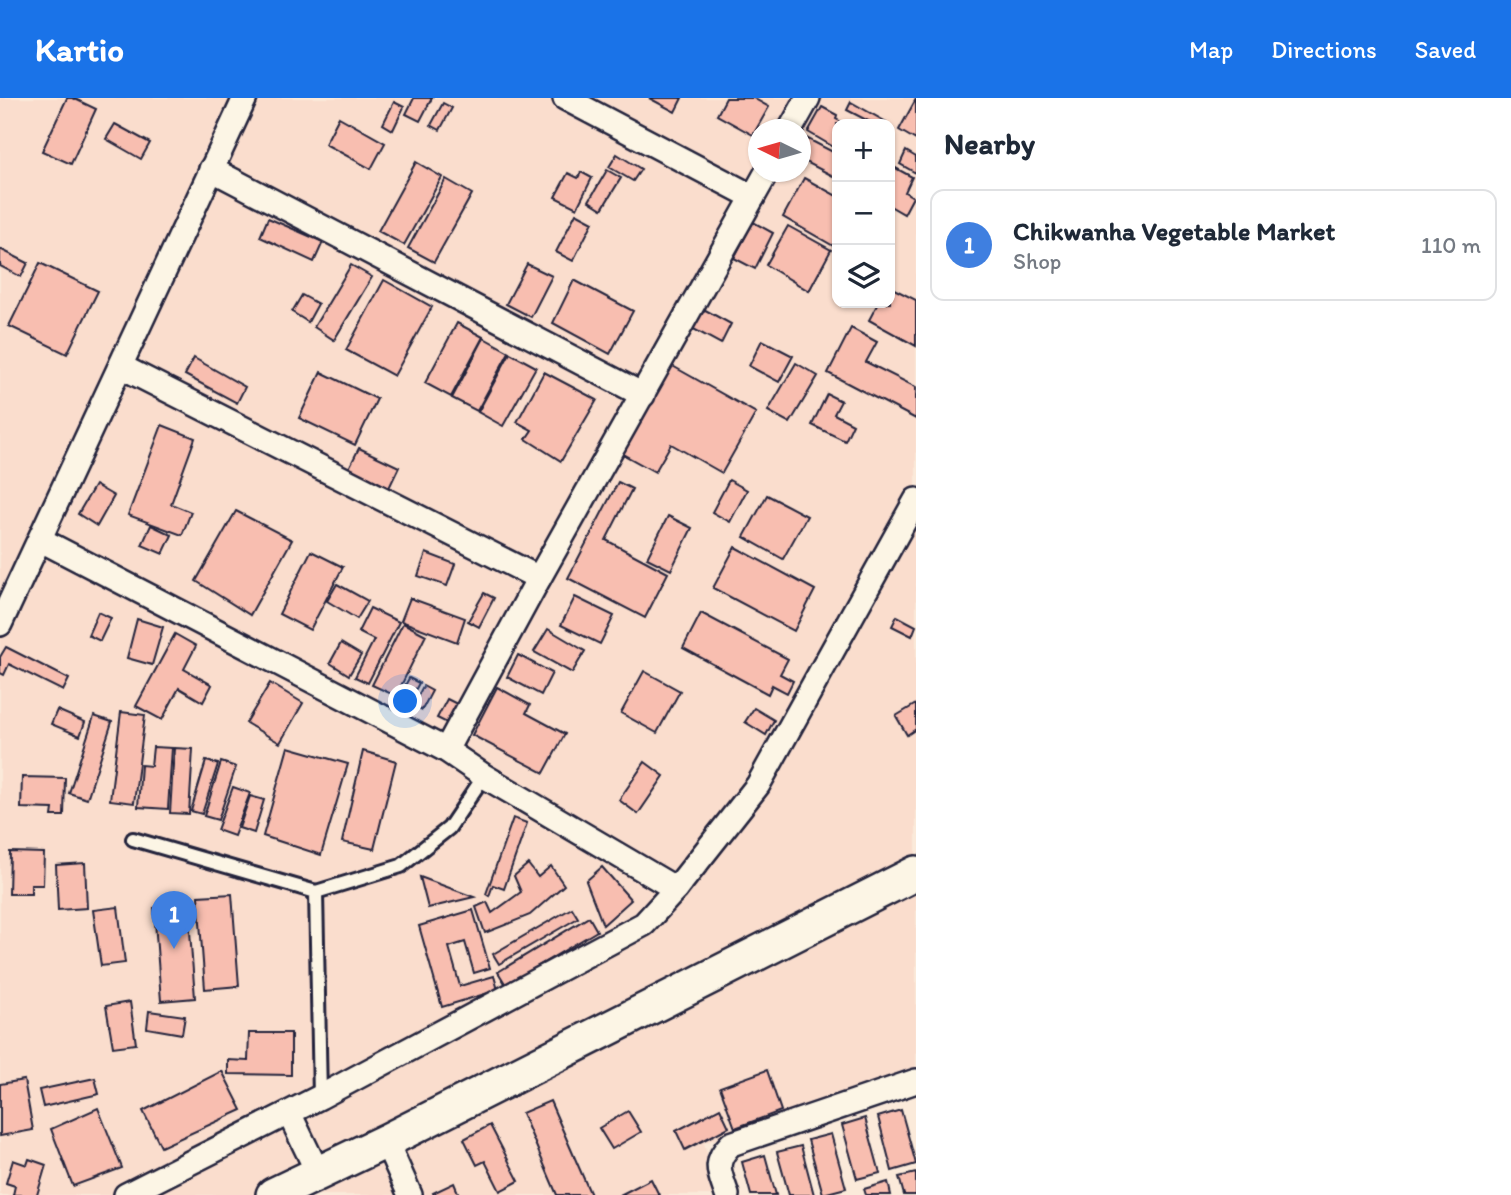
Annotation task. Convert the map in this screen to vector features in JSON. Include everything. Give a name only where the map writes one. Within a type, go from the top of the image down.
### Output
[{"type":"street","points":[[0,624],[245,98]]},
{"type":"street","points":[[565,98],[753,197]]},
{"type":"street","points":[[796,119],[808,98]]},
{"type":"street","points":[[211,169],[643,395]]},
{"type":"street","points":[[446,750],[539,578],[761,182]]},
{"type":"street","points":[[122,367],[539,578]]},
{"type":"street","points":[[126,1195],[320,1097],[644,924],[676,889],[758,785],[916,500]]},
{"type":"street","points":[[41,540],[446,750],[484,776],[676,889]]},
{"type":"street","points":[[273,1195],[386,1141],[916,873]]},
{"type":"street","points":[[727,1195],[718,1169],[720,1154],[731,1144],[916,1081]]},
{"type":"street","points":[[289,1113],[318,1173]]},
{"type":"street","points":[[386,1141],[410,1195]]},
{"type":"lane","points":[[133,839],[316,892],[401,866],[449,828],[484,776]]},
{"type":"lane","points":[[316,892],[320,1097]]},
{"type":"shaded area","points":[[0,98],[916,98],[916,1072],[704,1143],[719,1195],[0,1195]]},
{"type":"building","points":[[67,98],[73,98],[96,109],[71,164],[42,151]]},
{"type":"building","points":[[414,98],[432,98],[420,121],[406,114]]},
{"type":"building","points":[[649,98],[682,98],[675,112]]},
{"type":"building","points":[[726,98],[753,98],[769,107],[762,119],[748,119],[748,132],[717,115]]},
{"type":"building","points":[[916,99],[916,140],[899,130]]},
{"type":"building","points":[[394,102],[404,107],[393,130],[383,124]]},
{"type":"building","points":[[851,102],[881,119],[864,119],[847,110]]},
{"type":"building","points":[[443,103],[452,108],[440,130],[431,125]]},
{"type":"building","points":[[822,107],[837,115],[836,119],[832,119],[832,146],[811,134],[811,127]]},
{"type":"building","points":[[339,117],[385,143],[371,169],[325,144]]},
{"type":"building","points":[[115,124],[150,143],[141,159],[106,139]]},
{"type":"building","points":[[811,141],[832,151],[832,175],[811,165]]},
{"type":"building","points":[[906,151],[916,157],[916,173],[900,164]]},
{"type":"building","points":[[617,154],[641,169],[633,181],[609,167]]},
{"type":"building","points":[[416,162],[442,177],[404,245],[378,231]]},
{"type":"building","points":[[895,168],[912,177],[905,192],[913,197],[904,214],[895,209]]},
{"type":"building","points":[[607,170],[621,178],[602,209],[589,201]]},
{"type":"building","points":[[581,172],[592,178],[577,208],[555,197],[568,173],[578,178]]},
{"type":"building","points":[[446,179],[472,194],[434,262],[408,248]]},
{"type":"building","points":[[802,182],[811,182],[832,193],[832,245],[783,217]]},
{"type":"building","points":[[576,213],[593,222],[573,261],[556,252]]},
{"type":"building","points":[[268,218],[323,242],[314,262],[260,237]]},
{"type":"building","points":[[753,222],[773,233],[755,269],[734,258]]},
{"type":"building","points":[[788,226],[831,250],[809,291],[766,265]]},
{"type":"building","points":[[0,249],[28,263],[21,277],[0,266]]},
{"type":"building","points":[[40,263],[98,291],[67,354],[9,326]]},
{"type":"building","points":[[527,264],[552,276],[531,317],[506,304]]},
{"type":"building","points":[[351,265],[372,277],[334,340],[314,327]]},
{"type":"building","points":[[384,280],[432,307],[394,376],[346,350]]},
{"type":"building","points":[[574,280],[633,311],[610,354],[553,323]]},
{"type":"building","points":[[895,290],[916,300],[916,346],[869,320],[875,308],[895,308]]},
{"type":"building","points":[[302,295],[318,304],[308,322],[292,312]]},
{"type":"building","points":[[698,306],[731,324],[721,344],[688,326]]},
{"type":"building","points":[[457,323],[483,337],[451,397],[425,383]]},
{"type":"building","points":[[851,328],[877,342],[866,362],[916,387],[916,419],[828,373]]},
{"type":"building","points":[[484,338],[509,352],[477,411],[452,398]]},
{"type":"building","points":[[762,340],[793,356],[779,382],[749,366]]},
{"type":"building","points":[[510,353],[536,367],[503,426],[478,412]]},
{"type":"building","points":[[194,358],[245,387],[237,403],[185,375]]},
{"type":"building","points":[[796,363],[818,376],[790,423],[768,411]]},
{"type":"building","points":[[669,364],[756,413],[722,473],[671,444],[655,472],[619,452]]},
{"type":"building","points":[[321,372],[377,399],[355,445],[299,418]]},
{"type":"building","points":[[544,372],[597,400],[561,461],[526,439],[532,430],[517,422]]},
{"type":"building","points":[[827,394],[841,401],[834,414],[853,424],[845,441],[812,425]]},
{"type":"building","points":[[162,425],[195,438],[171,504],[191,512],[182,535],[128,515]]},
{"type":"building","points":[[359,448],[399,467],[389,488],[349,468]]},
{"type":"building","points":[[729,480],[747,490],[730,522],[712,512]]},
{"type":"building","points":[[618,482],[632,489],[606,540],[668,573],[645,618],[568,578]]},
{"type":"building","points":[[95,485],[114,496],[97,526],[78,514]]},
{"type":"building","points":[[767,495],[807,516],[783,559],[744,537]]},
{"type":"building","points":[[236,511],[292,540],[250,615],[196,581]]},
{"type":"building","points":[[668,516],[692,528],[671,570],[647,558]]},
{"type":"building","points":[[151,525],[172,535],[163,554],[142,545]]},
{"type":"building","points":[[735,547],[815,590],[794,631],[713,588]]},
{"type":"building","points":[[311,551],[343,567],[310,630],[279,614]]},
{"type":"building","points":[[426,553],[455,564],[447,586],[418,576]]},
{"type":"building","points":[[337,584],[368,601],[357,619],[327,601]]},
{"type":"building","points":[[484,593],[494,598],[479,627],[468,621]]},
{"type":"building","points":[[575,597],[614,616],[600,644],[561,625]]},
{"type":"building","points":[[410,598],[465,618],[457,642],[401,621]]},
{"type":"building","points":[[370,608],[399,622],[368,683],[355,677],[374,640],[358,632]]},
{"type":"building","points":[[98,612],[111,618],[100,641],[88,635]]},
{"type":"building","points":[[701,613],[788,659],[780,674],[793,681],[787,693],[772,685],[768,694],[683,648]]},
{"type":"building","points":[[897,616],[916,626],[912,636],[892,626]]},
{"type":"building","points":[[137,619],[163,627],[152,665],[127,658]]},
{"type":"building","points":[[403,623],[426,635],[396,696],[372,685]]},
{"type":"building","points":[[548,629],[585,651],[572,673],[534,652]]},
{"type":"building","points":[[175,634],[196,646],[184,669],[212,685],[203,702],[179,688],[162,720],[136,706]]},
{"type":"building","points":[[341,643],[361,655],[349,675],[330,663]]},
{"type":"building","points":[[6,647],[69,679],[63,691],[9,664],[4,675],[0,673],[0,657]]},
{"type":"building","points":[[518,655],[552,673],[541,695],[507,677]]},
{"type":"building","points":[[644,671],[680,691],[657,733],[621,713]]},
{"type":"building","points":[[409,678],[419,683],[409,702],[399,697]]},
{"type":"building","points":[[270,683],[303,703],[280,743],[246,723]]},
{"type":"building","points":[[423,686],[432,691],[422,710],[413,705]]},
{"type":"building","points":[[497,687],[530,705],[526,713],[565,734],[544,773],[472,735]]},
{"type":"building","points":[[447,699],[457,704],[447,723],[437,718]]},
{"type":"building","points":[[916,704],[916,729],[907,735],[896,716]]},
{"type":"building","points":[[754,708],[774,720],[766,735],[745,722]]},
{"type":"building","points":[[57,710],[85,722],[80,736],[51,724]]},
{"type":"building","points":[[121,712],[145,715],[134,803],[110,800]]},
{"type":"building","points":[[94,716],[112,722],[87,799],[69,793]]},
{"type":"building","points":[[153,747],[172,748],[168,809],[138,807],[141,765],[151,766]]},
{"type":"building","points":[[288,747],[348,764],[321,855],[263,836]]},
{"type":"building","points":[[174,748],[193,749],[189,814],[170,813]]},
{"type":"building","points":[[363,751],[396,761],[374,849],[342,842]]},
{"type":"building","points":[[206,761],[218,764],[202,814],[191,811]]},
{"type":"building","points":[[221,762],[236,767],[218,820],[204,816]]},
{"type":"building","points":[[645,762],[664,776],[638,814],[619,800]]},
{"type":"building","points":[[22,777],[65,778],[64,816],[52,816],[53,809],[21,808]]},
{"type":"building","points":[[233,787],[250,793],[234,836],[217,830]]},
{"type":"building","points":[[250,796],[264,800],[254,833],[239,828]]},
{"type":"building","points":[[513,818],[527,823],[504,889],[493,885],[489,896],[486,894]]},
{"type":"building","points":[[10,852],[44,853],[43,885],[31,885],[31,894],[9,894]]},
{"type":"building","points":[[85,863],[87,908],[58,910],[56,865]]},
{"type":"building","points":[[528,864],[538,877],[551,866],[564,885],[530,915],[485,933],[476,907],[487,902],[492,913],[521,892],[514,876]]},
{"type":"building","points":[[602,867],[631,900],[603,925],[586,881]]},
{"type":"building","points":[[420,877],[474,897],[428,908]]},
{"type":"building","points":[[232,894],[239,986],[205,989],[198,896]]},
{"type":"building","points":[[188,905],[195,998],[161,1001],[154,908]]},
{"type":"building","points":[[118,907],[125,963],[101,966],[93,910]]},
{"type":"building","points":[[572,908],[578,918],[499,964],[493,954]]},
{"type":"building","points":[[473,910],[490,968],[474,973],[465,942],[449,947],[460,986],[494,976],[498,990],[442,1007],[419,926]]},
{"type":"building","points":[[589,917],[597,931],[506,985],[498,972]]},
{"type":"building","points":[[130,1002],[136,1044],[113,1047],[106,1006]]},
{"type":"building","points":[[149,1011],[185,1016],[182,1034],[147,1028]]},
{"type":"building","points":[[249,1033],[291,1033],[291,1075],[228,1074],[228,1060],[248,1061]]},
{"type":"building","points":[[767,1070],[781,1111],[735,1128],[720,1087]]},
{"type":"building","points":[[222,1071],[242,1110],[161,1147],[143,1111]]},
{"type":"building","points":[[95,1078],[99,1094],[43,1107],[39,1090]]},
{"type":"building","points":[[24,1080],[33,1130],[0,1136],[0,1084]]},
{"type":"building","points":[[550,1101],[591,1195],[557,1195],[522,1113]]},
{"type":"building","points":[[98,1108],[122,1168],[73,1186],[51,1129]]},
{"type":"building","points":[[720,1108],[729,1127],[685,1150],[676,1131]]},
{"type":"building","points":[[901,1110],[916,1164],[892,1171],[878,1117]]},
{"type":"building","points":[[628,1111],[641,1132],[612,1149],[599,1128]]},
{"type":"building","points":[[865,1118],[880,1173],[857,1179],[842,1125]]},
{"type":"building","points":[[490,1125],[519,1181],[500,1191],[485,1161],[477,1165],[464,1139]]},
{"type":"building","points":[[831,1134],[846,1188],[823,1194],[808,1140]]},
{"type":"building","points":[[801,1146],[814,1195],[789,1195],[777,1152]]},
{"type":"building","points":[[765,1155],[776,1195],[751,1195],[742,1162]]},
{"type":"building","points":[[29,1159],[46,1165],[37,1195],[13,1195],[15,1186],[6,1183],[13,1160],[27,1165]]},
{"type":"building","points":[[916,1173],[916,1195],[904,1195],[899,1177]]},
{"type":"building","points":[[651,1179],[659,1195],[620,1195]]},
{"type":"building","points":[[888,1182],[891,1195],[866,1195],[864,1189]]},
{"type":"building","points":[[454,1183],[459,1195],[434,1195],[433,1193]]},
{"type":"place","name":"Chikwanha Vegetable Market","points":[[174,949]]}]
